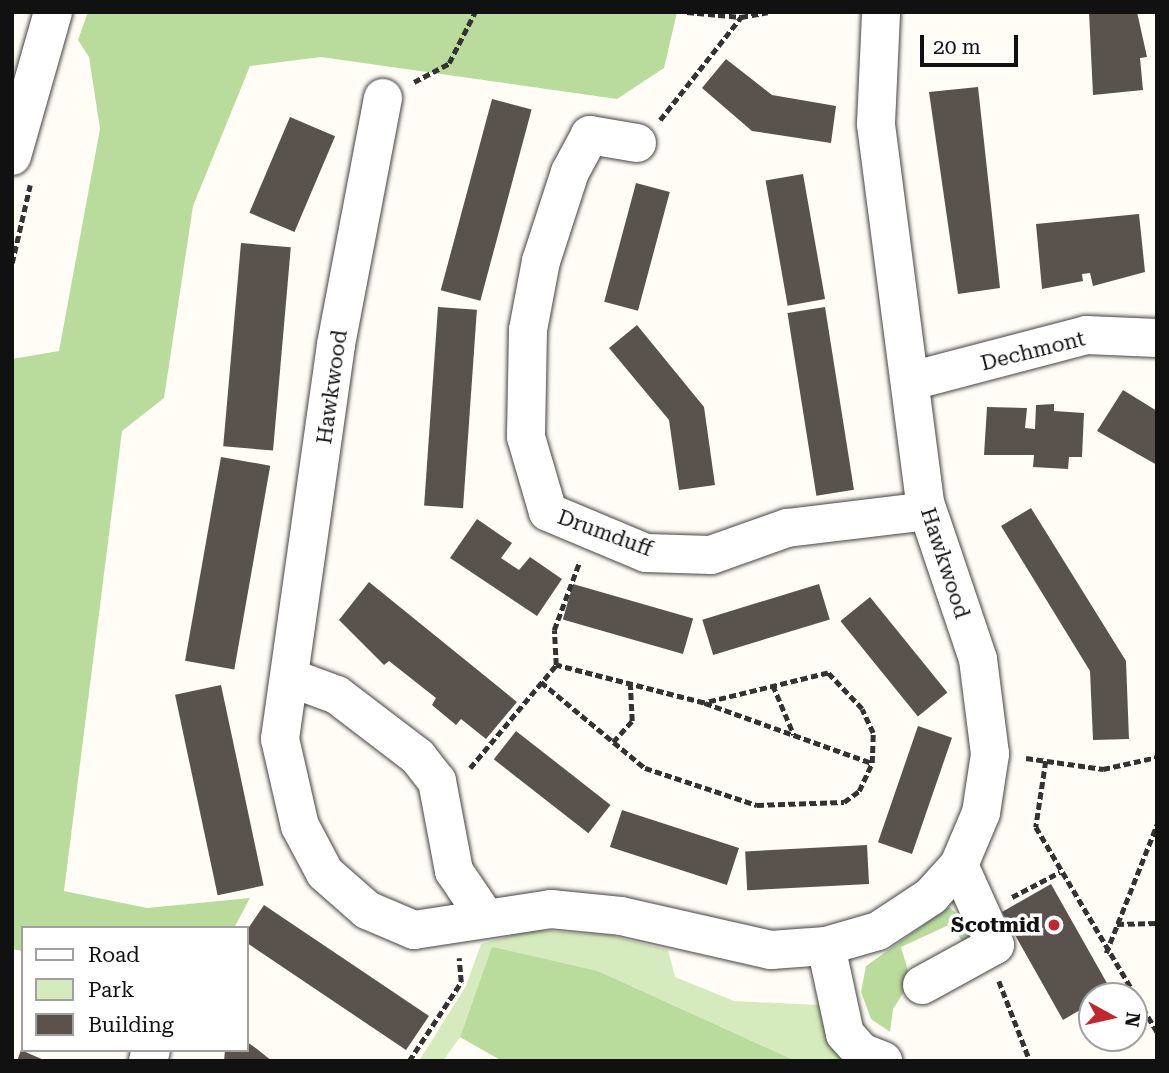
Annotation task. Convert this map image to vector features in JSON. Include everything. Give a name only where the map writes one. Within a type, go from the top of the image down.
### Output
[{"type":"street","points":[[12,156],[53,12]]},
{"type":"street","name":"Hawkwood","points":[[383,98],[336,345],[291,678],[280,739],[300,826],[325,873],[367,910],[414,930],[551,909],[621,916],[771,950],[826,946],[878,932],[931,896],[958,865],[981,813],[990,754],[978,659],[927,511],[876,124],[881,12]]},
{"type":"street","name":"Drumduff","points":[[637,143],[590,135],[570,172],[541,261],[528,330],[526,437],[548,512],[646,553],[711,555],[787,528],[927,511]]},
{"type":"street","name":"Dechmont","points":[[911,381],[1086,335],[1157,338]]},
{"type":"street","points":[[291,678],[337,695],[418,757],[437,781],[454,871],[470,920]]},
{"type":"street","points":[[922,985],[988,929],[958,865]]},
{"type":"street","points":[[826,946],[845,1034],[861,1052],[883,1061]]},
{"type":"path","points":[[383,98],[449,63],[475,12]]},
{"type":"path","points":[[687,12],[741,17],[768,12]]},
{"type":"path","points":[[637,143],[741,17]]},
{"type":"path","points":[[444,812],[454,787],[556,665],[554,630],[591,530]]},
{"type":"path","points":[[556,665],[704,702],[872,763]]},
{"type":"path","points":[[541,682],[645,768],[776,809],[844,802],[859,791],[872,763],[873,733],[838,681],[828,673],[704,702]]},
{"type":"path","points":[[613,742],[632,721],[630,685]]},
{"type":"path","points":[[773,685],[794,735]]},
{"type":"path","points":[[990,754],[1103,769],[1157,757]]},
{"type":"path","points":[[1046,761],[1036,827],[1105,954],[1157,1032]]},
{"type":"path","points":[[1105,954],[1157,824]]},
{"type":"path","points":[[1030,1061],[1001,994],[988,929],[1060,872]]},
{"type":"path","points":[[410,1061],[461,982],[470,920]]},
{"type":"path","points":[[1118,924],[1157,923]]},
{"type":"green space","points":[[88,12],[677,12],[664,68],[617,99],[321,57],[250,66],[193,206],[164,398],[122,431],[64,891],[147,908],[250,898],[235,926],[21,926],[21,951],[12,949],[12,359],[59,351],[100,129],[89,57],[78,40]]},
{"type":"green space","points":[[949,907],[978,932],[967,949],[951,924],[901,947],[911,981],[893,1009],[890,1032],[871,1019],[861,992],[866,966]]},
{"type":"green space","points":[[532,930],[609,935],[668,950],[675,977],[734,1001],[819,1005],[852,1061],[796,1061],[598,971],[492,948],[460,1037],[443,1061],[419,1061],[466,986],[481,944]]},
{"type":"green space","points":[[492,947],[598,971],[796,1061],[502,1061],[460,1037]]},
{"type":"building","points":[[1089,12],[1137,12],[1147,57],[1140,58],[1143,90],[1093,95]]},
{"type":"building","points":[[726,59],[772,95],[836,106],[831,143],[752,131],[702,88]]},
{"type":"building","points":[[978,87],[1000,288],[958,294],[929,92]]},
{"type":"building","points":[[492,99],[532,110],[480,301],[441,290]]},
{"type":"building","points":[[290,117],[335,136],[294,232],[249,213]]},
{"type":"building","points":[[803,174],[825,299],[788,306],[766,181]]},
{"type":"building","points":[[636,183],[670,192],[638,311],[604,302]]},
{"type":"building","points":[[1139,214],[1145,272],[1093,286],[1090,273],[1082,274],[1083,281],[1042,289],[1036,224]]},
{"type":"building","points":[[241,243],[291,247],[273,451],[223,446]]},
{"type":"building","points":[[438,307],[477,310],[463,508],[424,506]]},
{"type":"building","points":[[825,307],[854,490],[816,496],[787,313]]},
{"type":"building","points":[[637,325],[704,407],[715,485],[679,490],[669,420],[609,348]]},
{"type":"building","points":[[1123,390],[1157,411],[1157,465],[1097,431]]},
{"type":"building","points":[[1054,404],[1054,411],[1084,413],[1082,457],[1069,457],[1068,469],[1033,467],[1034,455],[984,455],[987,407],[1027,408],[1025,428],[1035,429],[1036,405]]},
{"type":"building","points":[[221,457],[270,466],[234,670],[185,661]]},
{"type":"building","points":[[1031,508],[1126,661],[1129,739],[1093,740],[1090,671],[1001,526]]},
{"type":"building","points":[[477,519],[512,543],[501,558],[519,570],[530,557],[562,579],[537,616],[450,558]]},
{"type":"building","points":[[369,582],[517,702],[486,739],[461,719],[456,725],[432,705],[436,698],[389,661],[384,665],[339,620]]},
{"type":"building","points":[[573,584],[693,618],[683,654],[563,620]]},
{"type":"building","points":[[819,584],[830,619],[713,655],[702,620]]},
{"type":"building","points":[[870,597],[947,693],[918,717],[840,621]]},
{"type":"building","points":[[221,685],[264,886],[218,895],[175,695]]},
{"type":"building","points":[[918,726],[952,738],[912,854],[878,842]]},
{"type":"building","points":[[516,731],[611,805],[588,833],[494,759]]},
{"type":"building","points":[[622,810],[739,848],[727,885],[610,847]]},
{"type":"building","points":[[867,845],[869,884],[747,890],[745,851]]},
{"type":"building","points":[[1051,884],[1106,982],[1078,982],[1078,1011],[1063,1020],[1002,912]]},
{"type":"building","points":[[264,905],[429,1016],[406,1050],[248,944],[248,929]]},
{"type":"building","points":[[248,1043],[272,1061],[224,1061],[225,1052],[248,1052]]},
{"type":"building","points":[[21,1050],[46,1061],[17,1061]]},
{"type":"place","name":"Scotmid","points":[[1054,925]]}]
